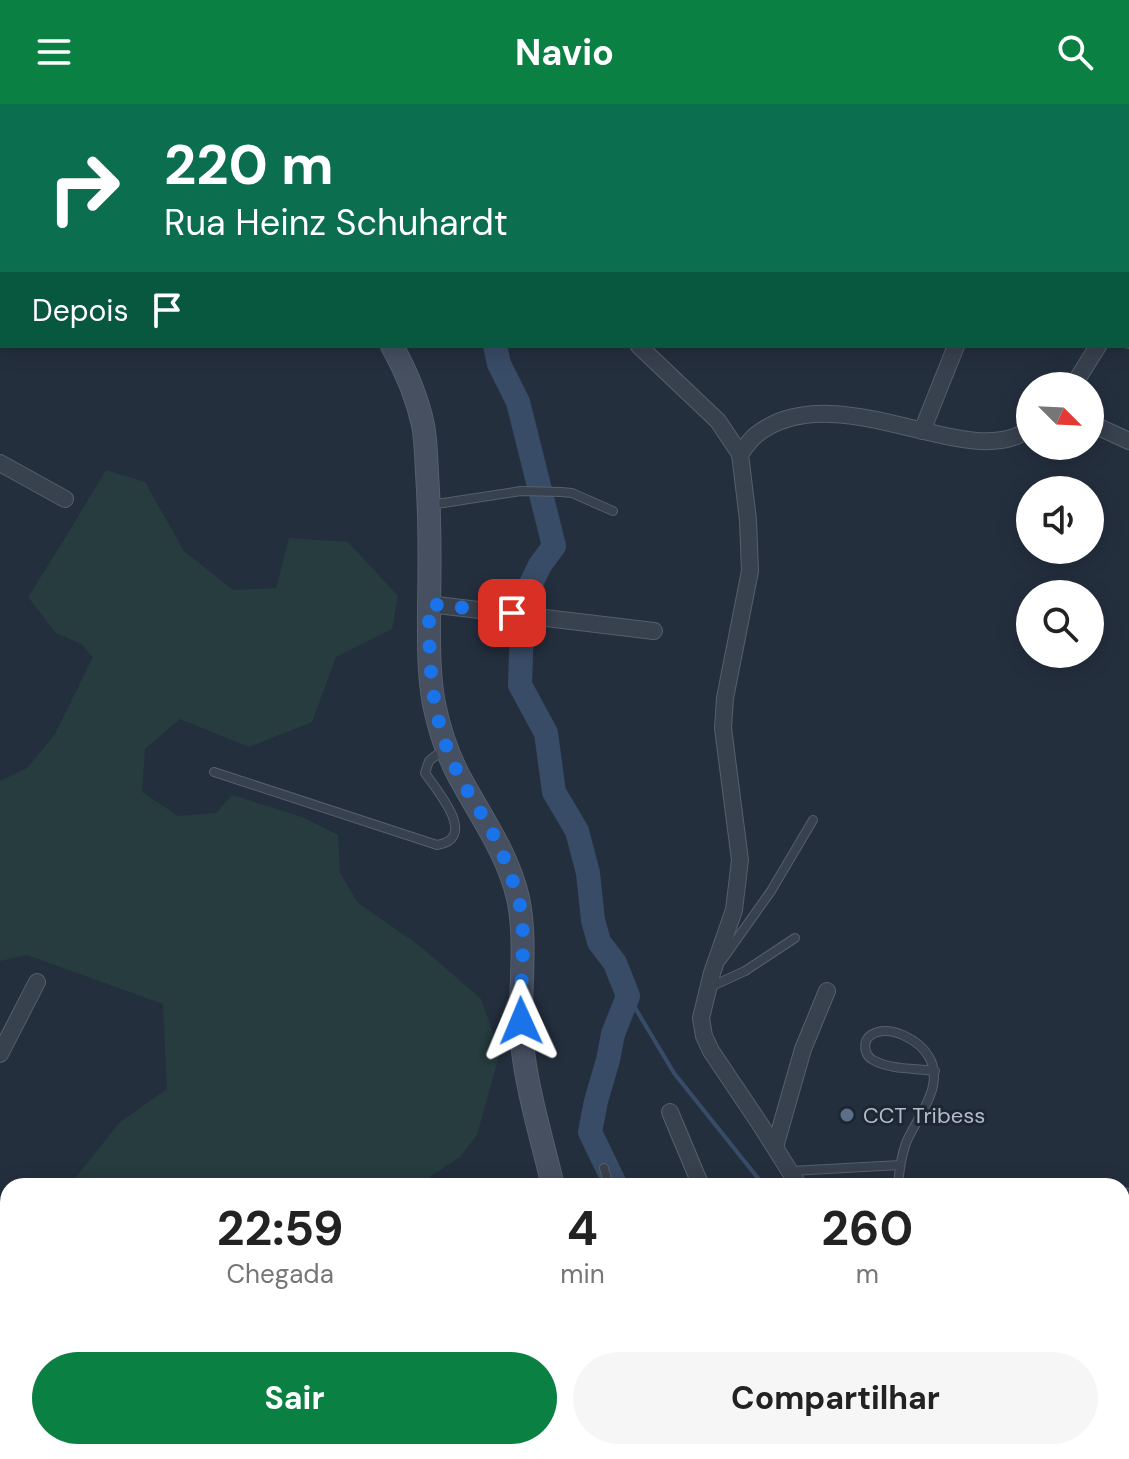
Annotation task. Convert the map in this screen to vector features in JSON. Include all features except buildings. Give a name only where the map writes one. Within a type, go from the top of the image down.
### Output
[{"type":"main road","points":[[393,348],[405,369],[424,427],[429,505],[430,675],[434,706],[459,776],[490,828],[518,896],[522,923],[522,1044],[551,1178]]},
{"type":"street","points":[[641,348],[718,421],[740,454],[750,571],[725,698],[723,728],[740,860],[734,910],[710,980],[701,1018],[711,1051],[794,1178]]},
{"type":"street","points":[[922,431],[955,348]]},
{"type":"street","points":[[1082,372],[1097,348]]},
{"type":"street","points":[[740,454],[753,436],[770,426],[789,418],[817,415],[849,414],[975,442],[1016,436]]},
{"type":"street","points":[[1104,429],[1129,441]]},
{"type":"street","points":[[0,463],[65,499]]},
{"type":"street","points":[[429,604],[654,631]]},
{"type":"street","points":[[0,1054],[37,982]]},
{"type":"street","points":[[775,1147],[803,1049],[827,991]]},
{"type":"street","points":[[670,1112],[698,1178]]},
{"type":"lane","points":[[429,505],[521,491],[561,492],[572,493],[613,511]]},
{"type":"lane","points":[[214,772],[437,845],[446,843],[454,836],[457,827],[447,805],[425,773],[429,761],[447,747]]},
{"type":"lane","points":[[710,980],[771,891],[813,820]]},
{"type":"lane","points":[[710,980],[745,971],[795,938]]},
{"type":"lane","points":[[899,1178],[907,1142],[924,1110],[935,1071],[921,1045],[907,1035],[876,1033],[867,1039],[864,1049],[873,1060],[903,1068],[935,1071]]},
{"type":"lane","points":[[802,1178],[900,1165]]},
{"type":"lane","points":[[604,1168],[607,1178]]},
{"type":"green space","points":[[106,470],[145,482],[184,551],[233,590],[276,588],[289,538],[348,542],[398,596],[392,629],[336,657],[312,722],[249,747],[180,719],[145,749],[142,792],[178,816],[216,813],[232,795],[302,817],[338,835],[340,873],[358,903],[420,946],[481,999],[500,1052],[477,1135],[460,1157],[428,1178],[76,1178],[120,1122],[167,1089],[163,1004],[27,955],[0,961],[0,781],[27,768],[55,734],[93,657],[81,644],[56,633],[28,597]]},
{"type":"waterway","points":[[495,348],[499,364],[518,402],[554,546],[540,565],[527,592],[522,624],[520,685],[546,733],[554,792],[577,831],[588,873],[593,920],[599,942],[615,963],[628,996],[613,1034],[590,1132],[612,1178]]},
{"type":"waterway","points":[[628,996],[674,1073],[758,1178]]},
{"type":"place","name":"CCT Tribess","points":[[847,1115]]},
{"type":"route","points":[[512,613],[429,604],[429,647],[434,706],[447,747],[459,776],[490,828],[518,896],[522,923],[521,1021]]}]
